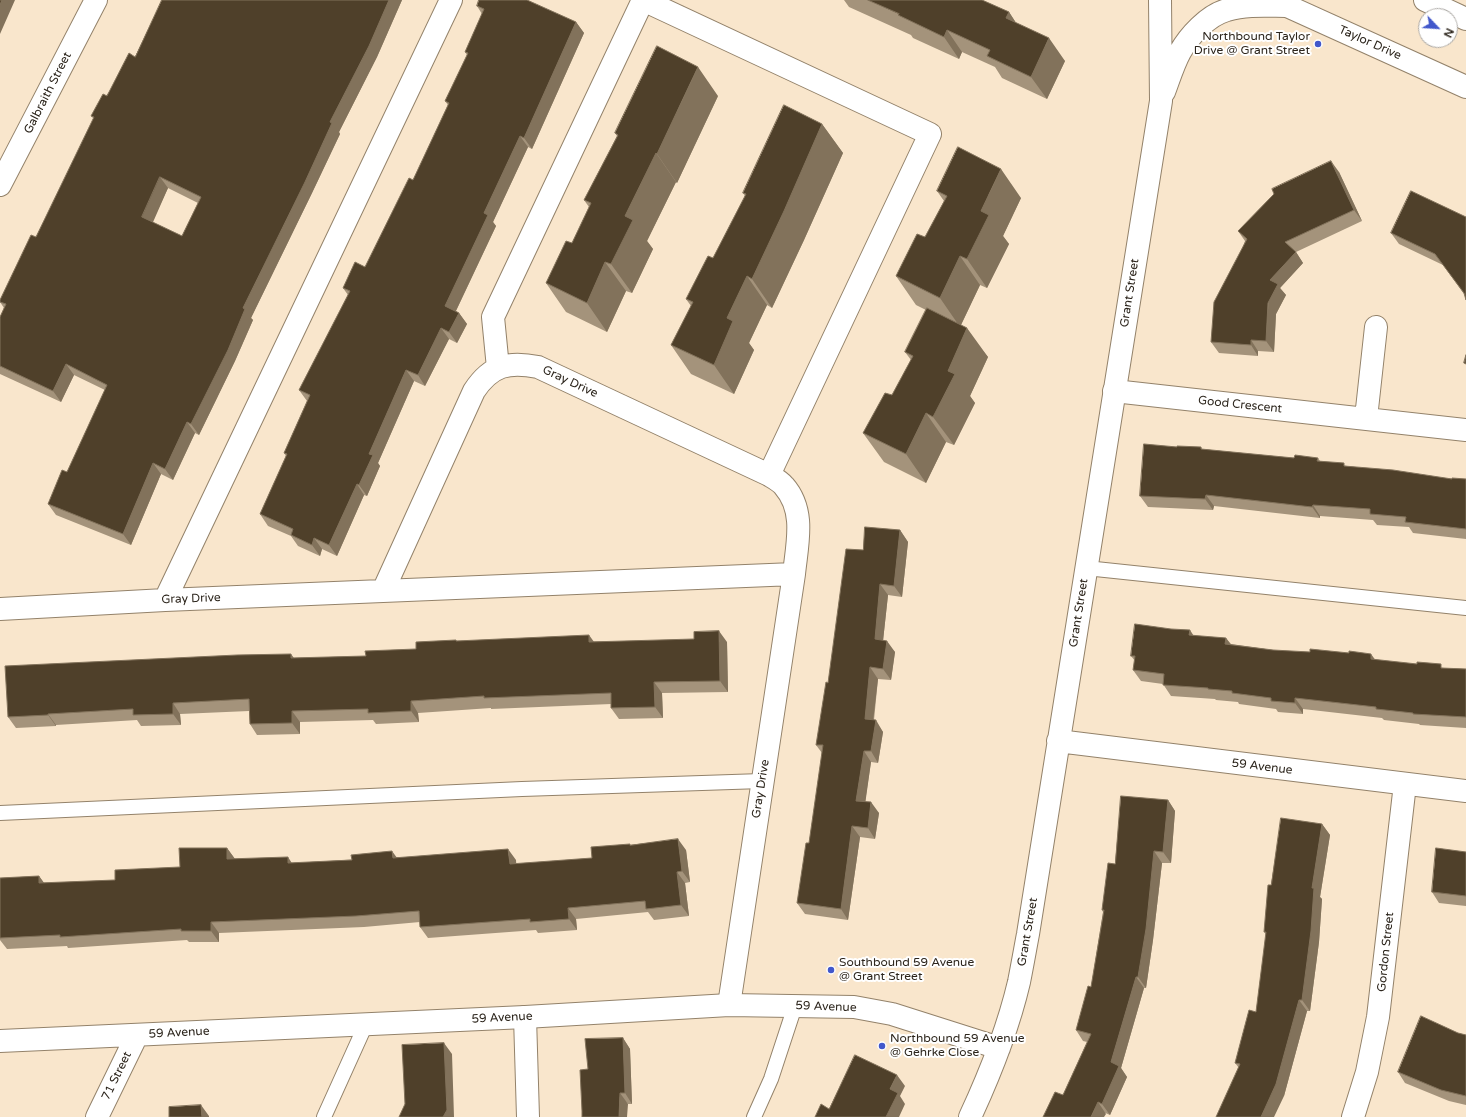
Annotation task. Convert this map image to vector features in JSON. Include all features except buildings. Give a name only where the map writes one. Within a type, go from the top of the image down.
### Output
[{"type":"street","name":"Galbraith Street","points":[[0,186],[96,0]]},
{"type":"street","points":[[165,600],[451,0]]},
{"type":"street","points":[[498,368],[492,317],[643,0],[930,134],[769,474]]},
{"type":"street","points":[[1160,0],[1161,101]]},
{"type":"street","points":[[1425,0],[1466,19]]},
{"type":"street","points":[[1161,101],[1180,52],[1198,30],[1210,20],[1223,11],[1235,8],[1281,3]]},
{"type":"street","name":"Taylor Drive","points":[[1281,3],[1466,86]]},
{"type":"street","name":"Grant Street","points":[[970,1117],[999,1048],[1019,983],[1027,941],[1161,101]]},
{"type":"street","points":[[1366,418],[1376,327]]},
{"type":"street","name":"Gray Drive","points":[[383,591],[474,391],[483,378],[498,368],[524,364],[538,367],[769,474],[784,485],[792,498],[798,515],[799,525],[794,574],[729,1005]]},
{"type":"street","name":"Good Crescent","points":[[1114,391],[1466,430]]},
{"type":"street","name":"Gray Drive","points":[[0,609],[165,600],[794,574]]},
{"type":"street","name":"59 Avenue","points":[[1058,741],[1466,791]]},
{"type":"street","name":"Gordon Street","points":[[1353,1117],[1367,1072],[1378,1017],[1405,784]]},
{"type":"street","name":"59 Avenue","points":[[0,1041],[524,1017],[729,1005],[854,1007],[892,1014],[999,1048]]},
{"type":"street","points":[[524,1017],[528,1117]]},
{"type":"street","name":"71 Street","points":[[97,1117],[137,1035]]},
{"type":"lane","points":[[1086,568],[1466,608]]},
{"type":"lane","points":[[0,813],[522,789],[762,781]]},
{"type":"lane","points":[[754,1117],[771,1079],[795,1006]]},
{"type":"lane","points":[[324,1117],[366,1024]]},
{"type":"place","name":"Northbound Taylor Drive @ Grant Street","points":[[1318,44]]},
{"type":"place","name":"Southbound 59 Avenue @ Grant Street","points":[[831,970]]},
{"type":"place","name":"Northbound 59 Avenue @ Gehrke Close","points":[[882,1046]]}]
